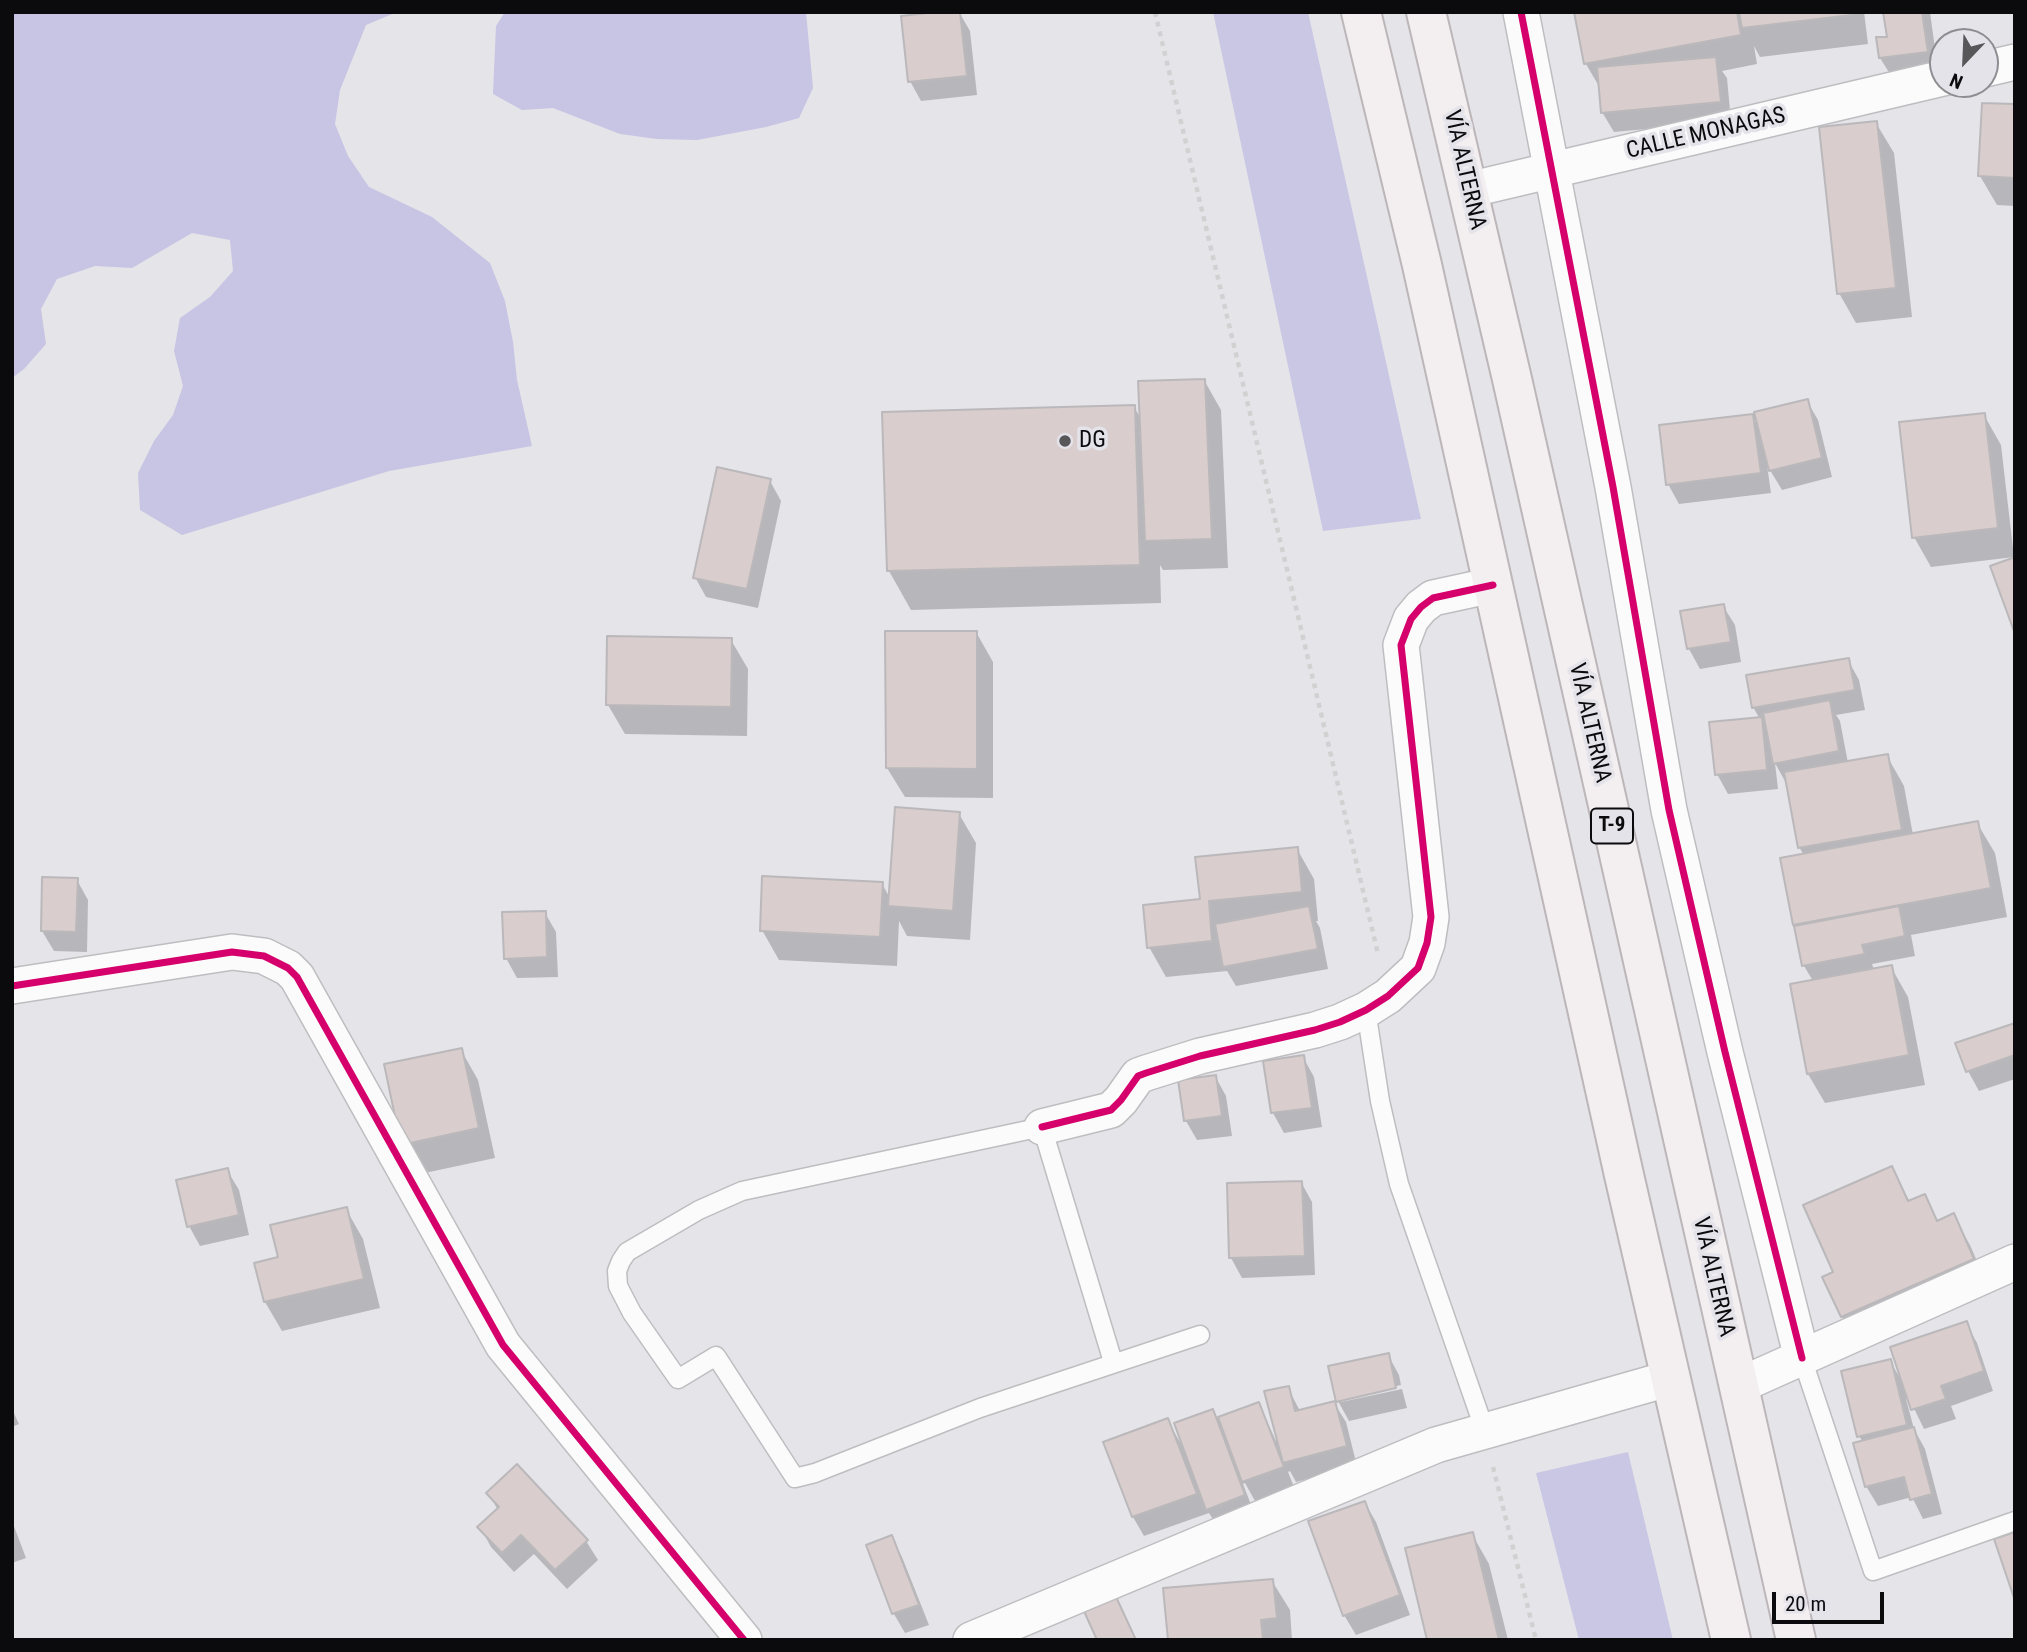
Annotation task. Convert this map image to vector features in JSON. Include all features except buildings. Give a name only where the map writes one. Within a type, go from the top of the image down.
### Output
[{"type":"highway","points":[[1362,12],[1422,265],[1731,1640]]},
{"type":"highway","name":"VÍA ALTERNA","points":[[1426,12],[1796,1640]]},
{"type":"street","points":[[1521,12],[1613,487],[1669,810],[1725,1052],[1802,1358]]},
{"type":"street","name":"CALLE MONAGAS","points":[[1468,190],[1929,81]]},
{"type":"street","points":[[1042,1128],[1111,1110],[1122,1100],[1138,1076],[1146,1073],[1200,1056],[1315,1030],[1377,1003],[1418,968],[1427,943],[1430,917],[1401,645],[1411,619],[1433,598],[1493,585]]},
{"type":"street","points":[[12,986],[232,952],[264,956],[288,968],[297,977],[503,1345],[744,1640]]},
{"type":"street","points":[[1738,1386],[2015,1262]]},
{"type":"street","points":[[971,1640],[1436,1445],[1671,1378]]},
{"type":"lane","points":[[1377,1003],[1380,1101],[1399,1185],[1485,1431]]},
{"type":"lane","points":[[1113,1362],[1042,1128],[742,1191],[699,1210],[627,1252],[617,1271],[618,1286],[632,1313],[678,1379],[716,1356],[795,1478],[980,1408],[1200,1335]]},
{"type":"lane","points":[[1802,1358],[1873,1571],[2015,1521]]},
{"type":"path","points":[[1155,12],[1377,1003]]},
{"type":"path","points":[[1485,1431],[1536,1640]]},
{"type":"shaded area","points":[[12,12],[397,12],[366,25],[340,90],[335,124],[348,156],[369,187],[432,217],[490,263],[505,301],[517,380],[532,446],[389,471],[182,535],[140,510],[138,473],[154,441],[173,415],[183,386],[174,351],[180,318],[210,297],[233,271],[230,240],[192,233],[132,268],[95,266],[57,279],[41,309],[46,344],[24,369],[12,378]]},
{"type":"shaded area","points":[[505,12],[806,12],[813,88],[799,118],[697,140],[657,139],[620,134],[553,108],[522,110],[493,94],[496,26]]},
{"type":"shaded area","points":[[1213,12],[1308,12],[1421,519],[1323,531]]},
{"type":"shaded area","points":[[1628,1452],[1673,1640],[1579,1640],[1536,1473]]},
{"type":"cycle path","points":[[1521,12],[1613,487],[1669,810],[1725,1052],[1802,1358]]},
{"type":"cycle path","points":[[1042,1127],[1111,1110],[1138,1076],[1146,1073],[1200,1056],[1340,1022],[1388,996],[1418,968],[1427,943],[1431,917],[1401,645],[1411,619],[1433,598],[1493,585]]},
{"type":"cycle path","points":[[12,986],[232,952],[264,956],[288,968],[297,977],[503,1345],[744,1640]]},
{"type":"place","name":"DG","points":[[1065,441]]}]
